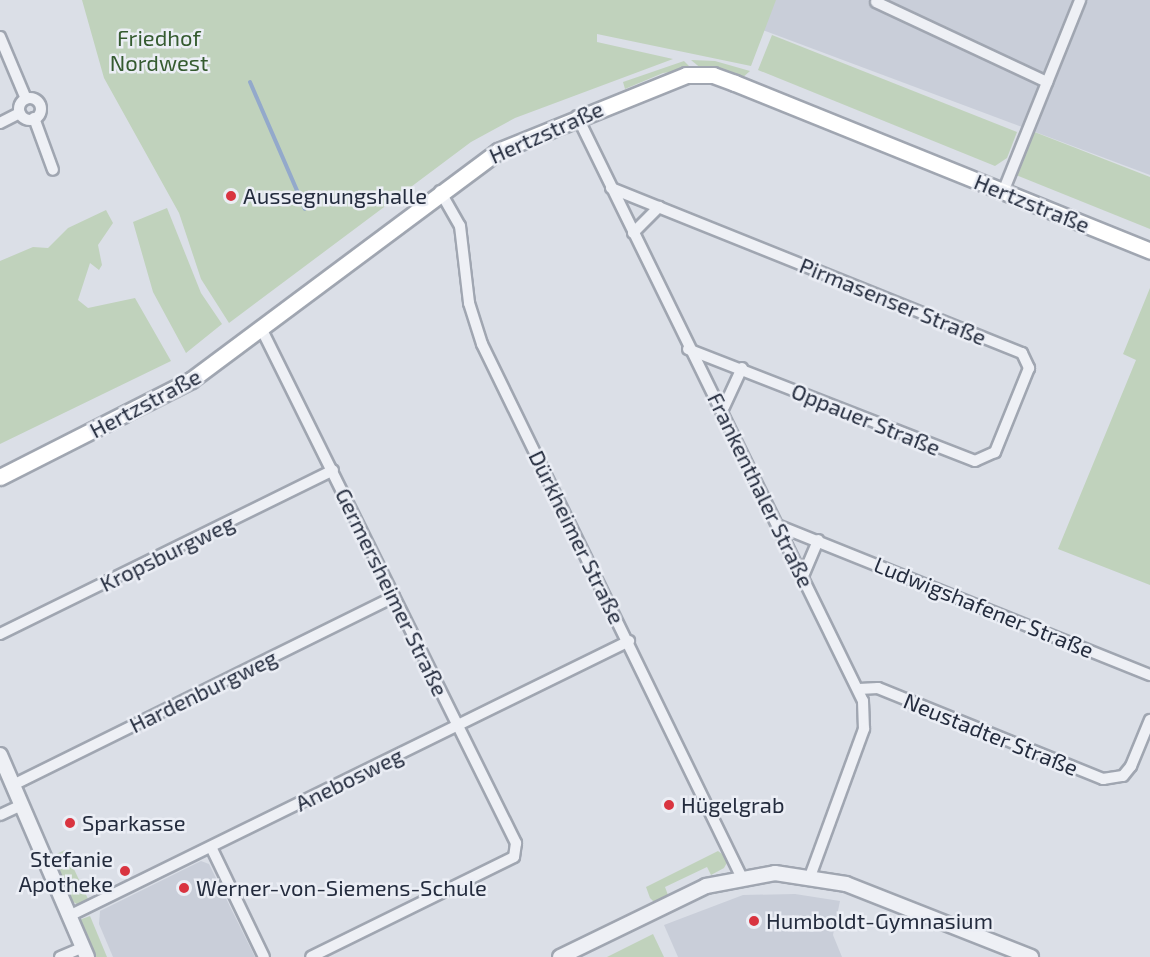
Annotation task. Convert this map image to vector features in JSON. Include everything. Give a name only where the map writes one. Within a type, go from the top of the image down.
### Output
[{"type":"main road","name":"Hertzstraße","points":[[0,477],[179,388],[440,191],[498,151],[672,78],[713,75],[1150,251]]},
{"type":"street","points":[[1003,192],[1080,0]]},
{"type":"street","points":[[876,2],[1047,82]]},
{"type":"street","points":[[0,37],[26,99],[20,113],[0,123]]},
{"type":"street","points":[[26,99],[39,104],[34,118],[53,170]]},
{"type":"street","points":[[20,113],[34,118]]},
{"type":"street","name":"Frankenthaler Straße","points":[[577,116],[688,349],[724,406],[779,526],[859,689],[864,729],[811,874]]},
{"type":"street","name":"Pirmasenser Straße","points":[[611,188],[1022,353],[1029,368],[992,455]]},
{"type":"street","name":"Dürkheimer Straße","points":[[440,191],[460,226],[468,303],[482,344],[629,641],[741,876]]},
{"type":"street","points":[[633,233],[659,207]]},
{"type":"street","name":"Germersheimer Straße","points":[[261,328],[516,843],[514,857],[311,957]]},
{"type":"street","name":"Oppauer Straße","points":[[688,349],[742,368],[965,460],[992,455]]},
{"type":"street","points":[[724,406],[742,368]]},
{"type":"street","name":"Kropsburgweg","points":[[0,634],[333,470]]},
{"type":"street","name":"Ludwigshafener Straße","points":[[779,526],[1150,675]]},
{"type":"street","points":[[803,576],[818,540]]},
{"type":"street","name":"Hardenburgweg","points":[[13,785],[394,597]]},
{"type":"street","name":"Anebosweg","points":[[69,916],[629,641]]},
{"type":"street","name":"Neustadter Straße","points":[[859,689],[878,688],[1103,779],[1123,776],[1150,720]]},
{"type":"street","points":[[0,754],[85,952],[60,957]]},
{"type":"street","points":[[0,815],[21,806]]},
{"type":"street","points":[[211,847],[264,957]]},
{"type":"street","points":[[560,957],[689,893],[741,876],[811,874],[1031,957]]},
{"type":"shaded area","points":[[762,0],[1150,0],[1150,175],[752,26]]},
{"type":"shaded area","name":"Werner-von-Siemens-Schule","points":[[201,861],[209,864],[255,957],[113,957],[99,924],[100,911]]},
{"type":"shaded area","name":"Humboldt-Gymnasium","points":[[795,894],[840,901],[833,935],[842,957],[678,957],[664,925],[743,895]]},
{"type":"green space","name":"Friedhof Nordwest","points":[[82,0],[776,0],[751,66],[597,34],[597,42],[673,59],[515,118],[471,142],[229,323],[201,279],[179,213],[104,78]]},
{"type":"green space","points":[[772,35],[1017,132],[1007,158],[995,166],[758,70]]},
{"type":"green space","points":[[691,60],[715,61],[750,71],[741,79],[703,70]]},
{"type":"green space","points":[[684,61],[692,69],[663,73],[625,89],[623,82]]},
{"type":"green space","points":[[1032,131],[1150,177],[1150,229],[1016,175]]},
{"type":"green space","points":[[167,208],[201,293],[222,324],[186,353],[153,292],[133,222]]},
{"type":"green space","points":[[106,210],[113,223],[98,245],[102,265],[99,270],[90,263],[78,300],[88,308],[135,298],[171,361],[0,444],[0,261],[33,247],[48,248],[68,228]]},
{"type":"green space","points":[[1150,288],[1150,585],[1058,549],[1136,360],[1123,354]]},
{"type":"green space","points":[[65,850],[89,901],[80,906],[70,900],[50,857]]},
{"type":"green space","points":[[718,851],[729,859],[724,868],[711,875],[707,867],[665,887],[668,895],[654,902],[650,898],[646,887]]},
{"type":"green space","points":[[90,916],[107,957],[95,957],[79,920]]},
{"type":"green space","points":[[653,934],[664,957],[607,957]]},
{"type":"waterway","points":[[250,82],[305,209]]},
{"type":"place","name":"Aussegnungshalle","points":[[231,196]]},
{"type":"place","name":"Hügelgrab","points":[[669,805]]},
{"type":"place","name":"Sparkasse","points":[[70,823]]},
{"type":"place","name":"Stefanie Apotheke","points":[[125,871]]},
{"type":"place","name":"Werner-von-Siemens-Schule","points":[[184,888]]},
{"type":"place","name":"Humboldt-Gymnasium","points":[[754,921]]}]
